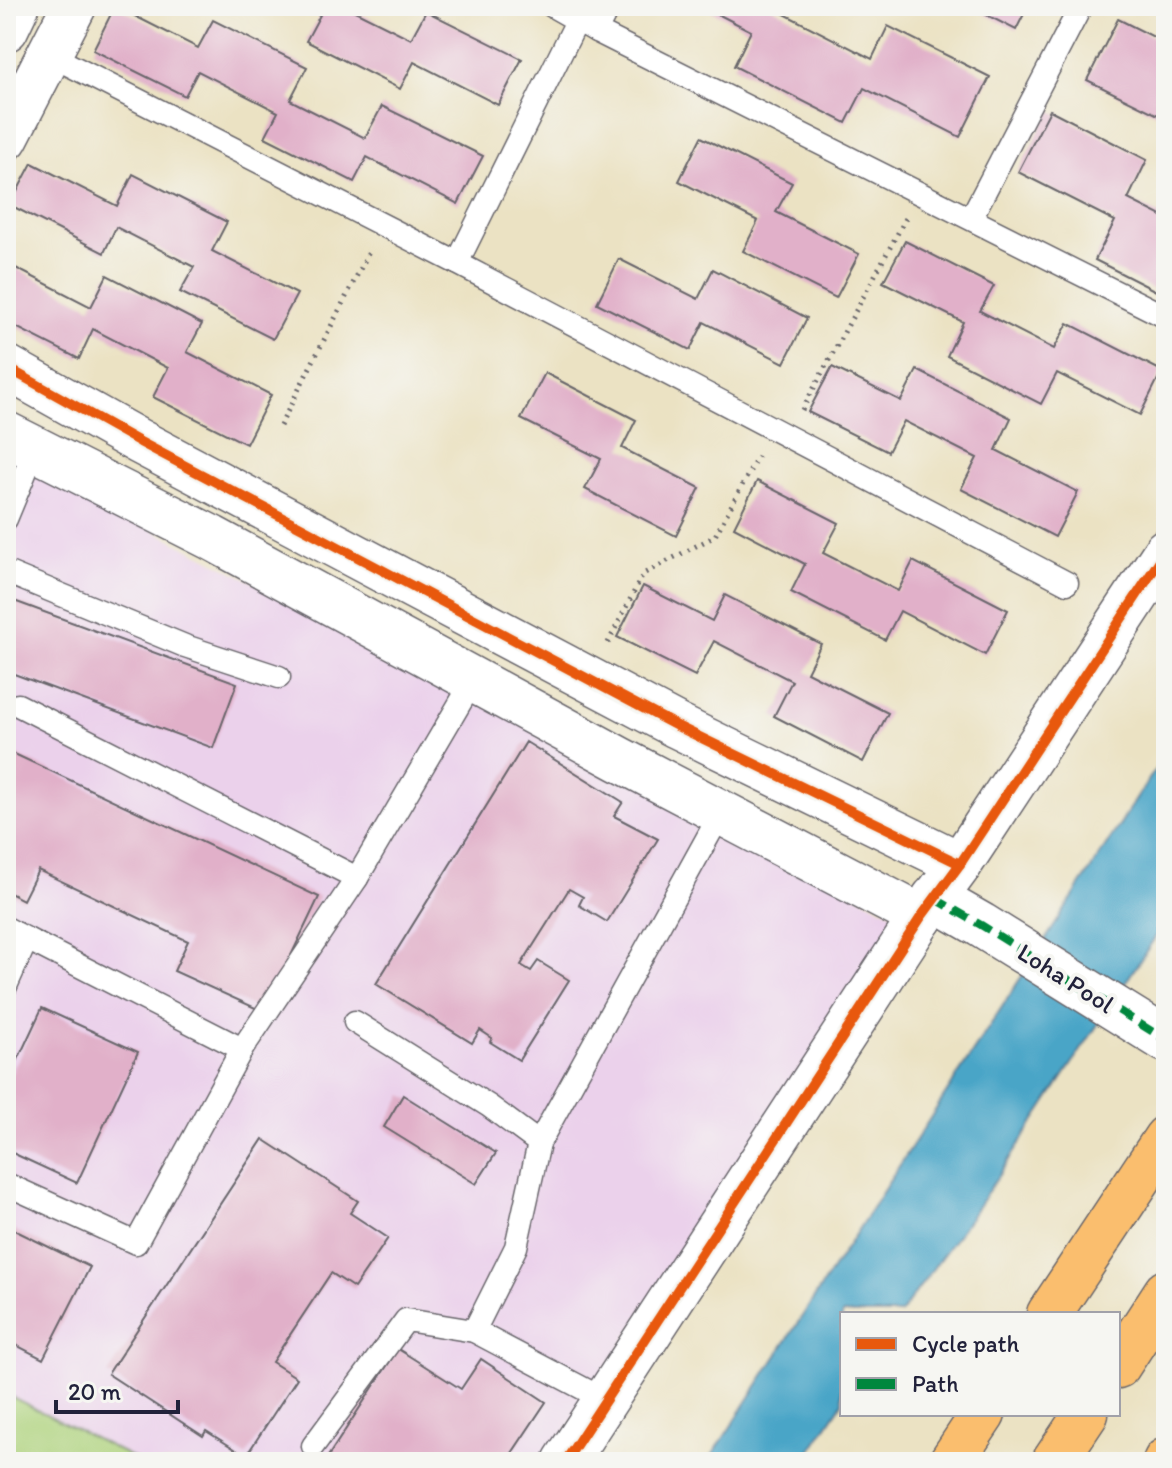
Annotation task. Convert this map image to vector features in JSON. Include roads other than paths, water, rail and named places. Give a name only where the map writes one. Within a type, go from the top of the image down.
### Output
[{"type":"main road","points":[[1050,1312],[1166,1138]]},
{"type":"main road","points":[[1120,1363],[1166,1292]]},
{"type":"main road","points":[[951,1462],[982,1416]]},
{"type":"main road","points":[[1054,1462],[1085,1416]]},
{"type":"street","points":[[6,29],[17,6]]},
{"type":"street","points":[[6,138],[74,6]]},
{"type":"street","points":[[6,367],[185,466],[677,726],[960,864]]},
{"type":"street","name":"Loha Pool","points":[[20,441],[721,813],[927,908],[981,925],[1159,1035]]},
{"type":"street","points":[[157,511],[185,466]]},
{"type":"street","points":[[565,1462],[927,908],[960,864],[1166,551]]},
{"type":"lane","points":[[552,6],[1166,317]]},
{"type":"lane","points":[[457,263],[587,25],[609,6]]},
{"type":"lane","points":[[971,218],[1081,6]]},
{"type":"lane","points":[[50,55],[457,263],[1067,583]]},
{"type":"lane","points":[[6,519],[20,441]]},
{"type":"lane","points":[[6,572],[185,646],[279,677]]},
{"type":"lane","points":[[6,1184],[136,1243],[242,1049],[357,878],[473,681]]},
{"type":"lane","points":[[18,705],[357,878]]},
{"type":"lane","points":[[474,1331],[516,1247],[539,1143],[721,813]]},
{"type":"lane","points":[[6,928],[242,1049]]},
{"type":"lane","points":[[6,986],[27,939]]},
{"type":"lane","points":[[355,1022],[489,1106],[539,1143]]},
{"type":"lane","points":[[313,1446],[406,1320],[474,1331],[605,1400]]},
{"type":"water","points":[[1166,753],[1166,921],[979,1205],[901,1312],[840,1312],[840,1406],[803,1462],[708,1462]]}]
